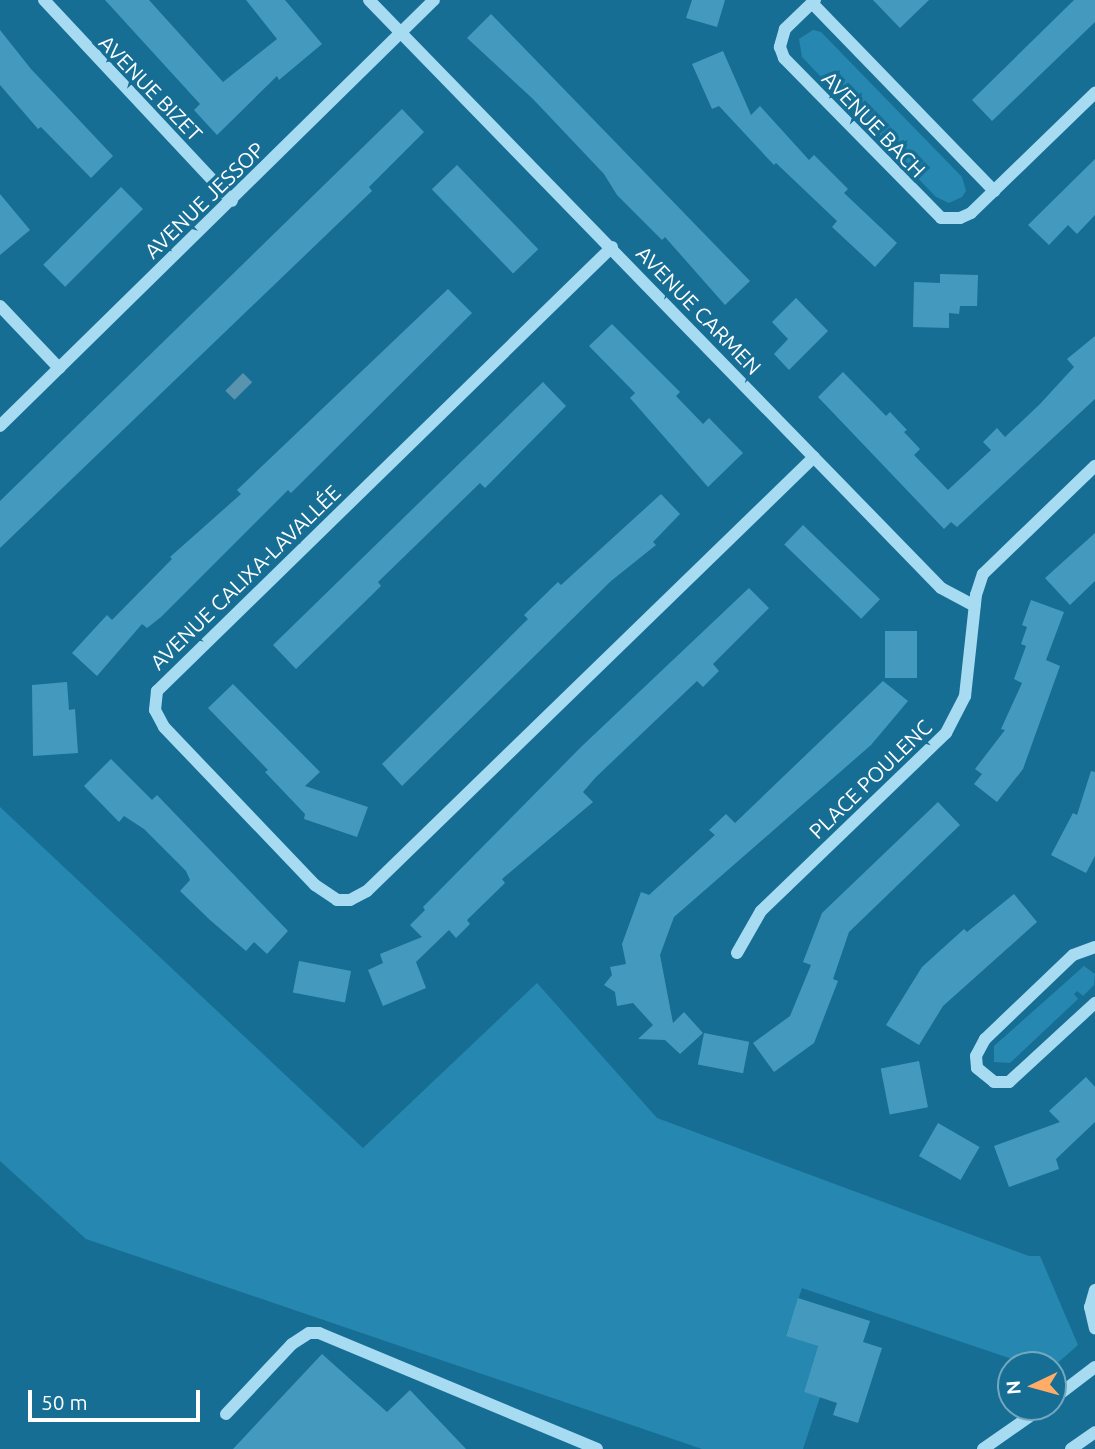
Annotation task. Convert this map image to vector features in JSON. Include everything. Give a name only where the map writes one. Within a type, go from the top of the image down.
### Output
[{"type":"street","name":"AVENUE BIZET","points":[[44,0],[232,201]]},
{"type":"street","points":[[369,0],[400,32]]},
{"type":"street","name":"AVENUE JESSOP","points":[[0,426],[434,0]]},
{"type":"street","name":"AVENUE BACH","points":[[994,191],[813,1],[785,29],[780,47],[784,58],[930,210],[941,218],[960,218],[994,191],[1095,93]]},
{"type":"street","name":"AVENUE CARMEN","points":[[400,32],[948,594],[975,606]]},
{"type":"street","name":"AVENUE CALIXA-LAVALLÉE","points":[[612,247],[157,691],[155,710],[164,727],[268,836],[325,894],[343,900],[362,895],[814,457]]},
{"type":"street","points":[[0,306],[59,368]]},
{"type":"street","name":"PLACE POULENC","points":[[737,953],[761,911],[925,757],[952,724],[967,686],[975,606],[987,570],[1095,466]]},
{"type":"street","points":[[1095,947],[1073,955],[985,1040],[976,1056],[977,1068],[994,1082],[1009,1082],[1095,1003]]},
{"type":"street","points":[[1095,1290],[1090,1307],[1095,1328]]},
{"type":"street","points":[[226,1414],[292,1344],[309,1333],[319,1333],[597,1449]]},
{"type":"street","points":[[1067,1388],[1095,1367]]},
{"type":"street","points":[[983,1449],[1023,1421]]},
{"type":"street","points":[[1071,1449],[1095,1432]]},
{"type":"shaded area","points":[[813,30],[821,32],[962,177],[966,191],[962,197],[949,203],[936,197],[802,57],[799,39]]},
{"type":"shaded area","points":[[243,373],[252,382],[235,400],[225,391]]},
{"type":"shaded area","points":[[0,807],[363,1148],[537,983],[657,1118],[1029,1256],[1040,1256],[1078,1345],[1067,1355],[1067,1351],[997,1351],[997,1354],[802,1288],[786,1335],[818,1346],[804,1392],[820,1397],[803,1449],[702,1449],[86,1239],[0,1161]]},
{"type":"shaded area","points":[[1084,966],[1095,974],[1094,985],[1083,996],[1077,991],[1074,994],[1078,999],[1010,1063],[994,1062],[994,1046]]},
{"type":"building","points":[[105,0],[149,0],[223,82],[277,39],[246,0],[285,0],[322,44],[279,80],[277,76],[217,135],[194,110],[200,104]]},
{"type":"building","points":[[692,0],[725,0],[717,27],[686,18]]},
{"type":"building","points":[[873,0],[929,0],[900,28]]},
{"type":"building","points":[[1074,0],[1095,0],[1095,22],[992,121],[972,100]]},
{"type":"building","points":[[491,14],[750,281],[725,305],[665,237],[662,240],[617,195],[604,174],[533,99],[467,38]]},
{"type":"building","points":[[0,30],[31,69],[113,156],[91,178],[41,127],[38,129],[0,85]]},
{"type":"building","points":[[723,51],[751,115],[760,106],[809,160],[814,155],[848,189],[844,193],[897,243],[875,267],[832,227],[837,221],[776,163],[774,165],[719,106],[712,109],[692,64]]},
{"type":"building","points":[[402,109],[424,132],[369,187],[372,191],[0,548],[0,501]]},
{"type":"building","points":[[1095,159],[1095,215],[1077,234],[1068,225],[1049,245],[1028,225]]},
{"type":"building","points":[[457,165],[538,249],[513,273],[432,189]]},
{"type":"building","points":[[121,187],[143,209],[65,287],[43,265]]},
{"type":"building","points":[[0,194],[30,230],[0,255]]},
{"type":"building","points":[[940,274],[978,275],[977,306],[960,306],[959,314],[949,313],[949,328],[913,327],[914,282],[940,283]]},
{"type":"building","points":[[448,289],[472,313],[291,493],[288,490],[161,617],[147,628],[142,624],[97,676],[72,653],[107,615],[112,620],[172,559],[170,557],[241,494],[237,490]]},
{"type":"building","points":[[796,298],[828,331],[789,370],[774,354],[788,339],[772,322]]},
{"type":"building","points":[[612,324],[680,392],[676,396],[703,424],[709,418],[743,453],[708,487],[630,398],[635,393],[589,346]]},
{"type":"building","points":[[1095,336],[1095,399],[957,527],[951,522],[944,529],[818,397],[843,372],[886,416],[890,412],[907,430],[904,432],[920,449],[914,455],[948,490],[991,450],[983,442],[997,428],[1005,437],[1040,404],[1074,367],[1067,359]]},
{"type":"building","points":[[543,382],[566,406],[485,488],[480,483],[378,582],[381,586],[296,669],[273,645]]},
{"type":"building","points":[[661,494],[680,514],[653,542],[656,545],[611,581],[402,786],[382,764],[528,619],[524,615],[558,582],[561,585]]},
{"type":"building","points":[[803,525],[880,599],[861,619],[784,544]]},
{"type":"building","points":[[1095,533],[1095,581],[1070,605],[1045,578]]},
{"type":"building","points":[[749,588],[769,608],[713,664],[719,671],[703,687],[697,681],[596,777],[583,792],[593,802],[502,879],[505,883],[467,920],[470,924],[456,938],[449,930],[416,962],[426,988],[383,1006],[368,970],[383,963],[380,954],[422,937],[410,925],[425,910],[423,907],[581,747]]},
{"type":"building","points":[[1031,600],[1064,612],[1046,660],[1060,666],[1023,769],[997,802],[974,784],[982,774],[975,769],[1005,730],[1001,729],[1022,683],[1014,679],[1026,646],[1021,644],[1027,627],[1022,625]]},
{"type":"building","points":[[885,631],[917,631],[917,678],[885,678]]},
{"type":"building","points":[[883,681],[908,701],[871,745],[674,917],[660,955],[673,1023],[684,1012],[703,1033],[680,1054],[665,1040],[638,1039],[653,1025],[633,1003],[617,1006],[615,992],[604,985],[612,975],[610,967],[626,964],[622,944],[641,892],[649,895],[715,835],[709,830],[726,814],[735,823]]},
{"type":"building","points":[[67,682],[69,710],[75,709],[78,753],[33,756],[32,685]]},
{"type":"building","points":[[233,684],[320,772],[305,786],[368,807],[357,837],[304,819],[305,814],[265,772],[268,770],[208,708]]},
{"type":"building","points":[[111,759],[152,800],[157,795],[288,931],[267,954],[254,942],[246,951],[210,920],[180,891],[190,880],[186,871],[144,829],[124,816],[119,822],[84,786]]},
{"type":"building","points":[[1091,771],[1095,772],[1095,856],[1086,873],[1051,855],[1073,813],[1077,815]]},
{"type":"building","points":[[938,802],[960,825],[849,932],[833,979],[838,981],[814,1043],[774,1072],[753,1043],[790,1016],[811,965],[803,962],[822,913]]},
{"type":"building","points":[[1014,894],[1037,922],[943,1006],[919,1045],[886,1025],[922,967],[964,929],[967,932]]},
{"type":"building","points":[[299,961],[351,971],[345,1003],[293,992]]},
{"type":"building","points":[[704,1033],[749,1042],[743,1073],[698,1064]]},
{"type":"building","points":[[919,1061],[928,1107],[890,1115],[881,1068]]},
{"type":"building","points":[[1086,1077],[1095,1087],[1095,1122],[1056,1159],[1059,1169],[1009,1187],[994,1146],[1060,1122],[1049,1111]]},
{"type":"building","points":[[938,1123],[980,1147],[961,1180],[919,1156]]},
{"type":"building","points":[[798,1298],[870,1321],[863,1342],[882,1348],[858,1423],[833,1415],[837,1403],[804,1392],[818,1346],[786,1336]]},
{"type":"building","points":[[322,1354],[387,1412],[410,1390],[466,1449],[233,1449]]}]
